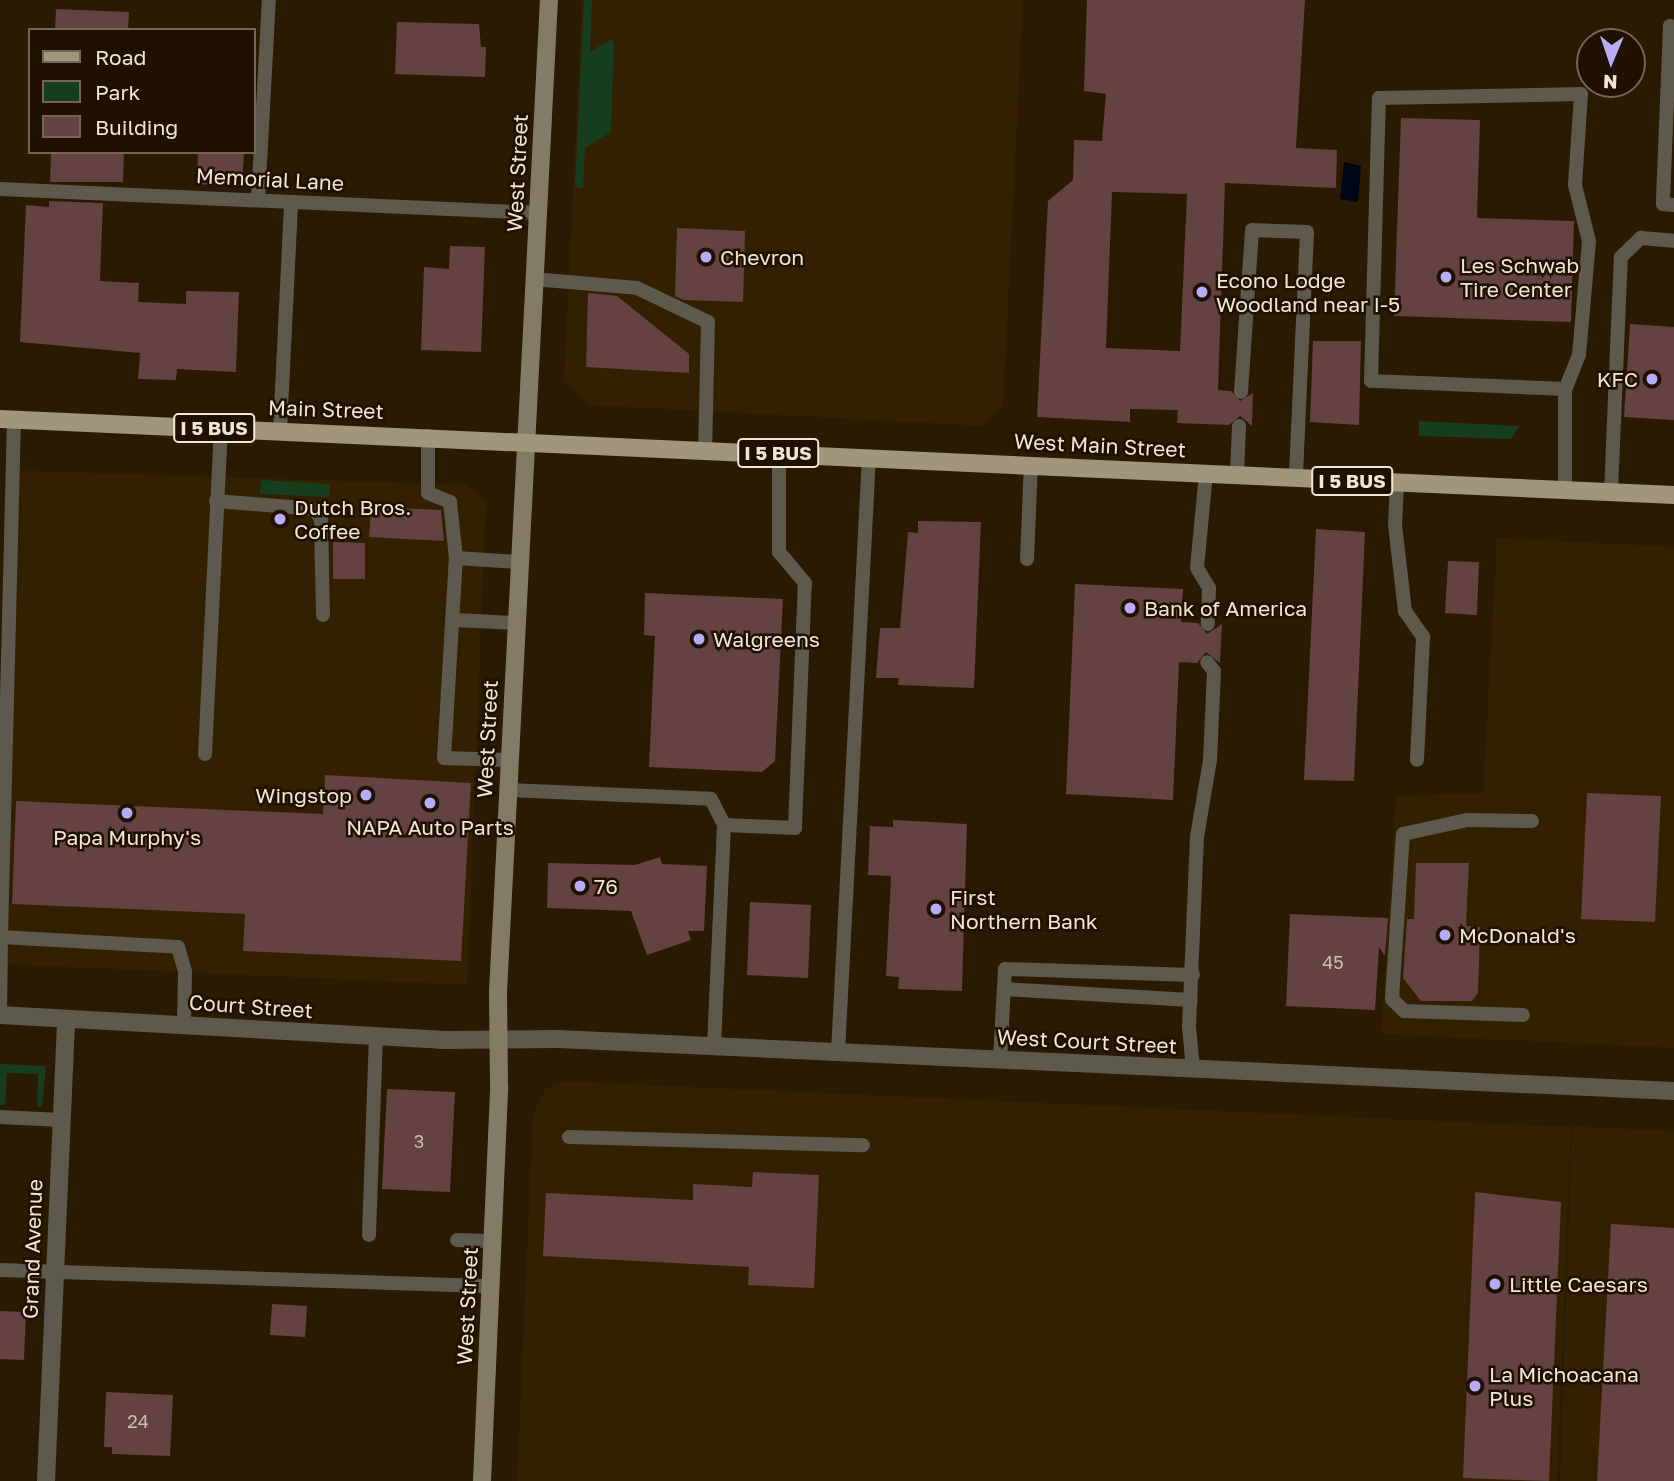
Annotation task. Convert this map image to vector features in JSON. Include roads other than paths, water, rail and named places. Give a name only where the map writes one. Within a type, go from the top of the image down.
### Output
[{"type":"main road","name":"West Street","points":[[482,1481],[509,760],[549,0]]},
{"type":"main road","name":"Main Street","points":[[7,419],[525,441]]},
{"type":"main road","name":"West Main Street","points":[[525,441],[1674,495]]},
{"type":"street","name":"Court Street","points":[[0,1016],[184,1024],[376,1037],[499,1040]]},
{"type":"street","name":"Grand Avenue","points":[[46,1481],[66,1019]]},
{"type":"street","name":"West Court Street","points":[[499,1040],[838,1052],[1674,1091]]},
{"type":"lane","points":[[258,200],[269,0]]},
{"type":"lane","points":[[1674,27],[1670,26],[1664,204],[1674,205]]},
{"type":"lane","points":[[1565,389],[1371,381],[1379,98],[1581,94],[1575,185],[1589,241],[1579,355],[1565,389],[1566,489]]},
{"type":"lane","name":"Memorial Lane","points":[[0,188],[538,213]]},
{"type":"lane","points":[[280,430],[291,202]]},
{"type":"lane","points":[[1241,392],[1252,230],[1307,232],[1296,478]]},
{"type":"lane","points":[[1611,492],[1621,257],[1641,239],[1674,241]]},
{"type":"lane","points":[[533,279],[637,288],[708,322],[705,450]]},
{"type":"lane","points":[[0,1016],[7,419]]},
{"type":"lane","points":[[1237,474],[1239,426]]},
{"type":"lane","points":[[205,754],[221,428]]},
{"type":"lane","points":[[428,436],[428,493],[450,502],[456,558],[444,758],[509,760]]},
{"type":"lane","points":[[724,825],[795,828],[805,583],[779,552],[779,453]]},
{"type":"lane","points":[[838,1052],[869,457]]},
{"type":"lane","points":[[1027,559],[1031,465]]},
{"type":"lane","points":[[1206,472],[1197,568],[1209,588],[1208,624]]},
{"type":"lane","points":[[1397,483],[1395,525],[1405,611],[1423,637],[1418,760]]},
{"type":"lane","points":[[216,501],[315,509],[321,520],[323,615]]},
{"type":"lane","points":[[456,558],[519,562]]},
{"type":"lane","points":[[454,620],[516,623]]},
{"type":"lane","points":[[1193,1069],[1191,1000],[1197,837],[1210,760],[1214,671],[1207,662]]},
{"type":"lane","points":[[508,790],[711,799],[724,825],[714,1047]]},
{"type":"lane","points":[[1523,1015],[1404,1011],[1392,999],[1403,834],[1466,820],[1532,821]]},
{"type":"lane","points":[[1,937],[178,947],[186,972],[184,1024]]},
{"type":"lane","points":[[1000,1060],[1005,969],[1193,975]]},
{"type":"lane","points":[[1004,989],[1191,1000]]},
{"type":"lane","points":[[369,1235],[376,1037]]},
{"type":"lane","points":[[0,1117],[61,1120]]},
{"type":"lane","points":[[569,1136],[863,1145]]},
{"type":"lane","points":[[457,1240],[493,1241]]},
{"type":"lane","points":[[0,1270],[491,1286]]},
{"type":"water","points":[[1344,162],[1361,166],[1358,202],[1340,199]]},
{"type":"place","name":"Chevron","points":[[706,257]]},
{"type":"place","name":"Les Schwab Tire Center","points":[[1446,277]]},
{"type":"place","name":"Econo Lodge Woodland near I-5","points":[[1202,292]]},
{"type":"place","name":"KFC","points":[[1652,379]]},
{"type":"place","name":"Dutch Bros. Coffee","points":[[280,519]]},
{"type":"place","name":"Bank of America","points":[[1130,608]]},
{"type":"place","name":"Walgreens","points":[[699,639]]},
{"type":"place","name":"Wingstop","points":[[366,795]]},
{"type":"place","name":"NAPA Auto Parts","points":[[430,803]]},
{"type":"place","name":"Papa Murphy's","points":[[127,813]]},
{"type":"place","name":"76","points":[[580,886]]},
{"type":"place","name":"First Northern Bank","points":[[936,909]]},
{"type":"place","name":"McDonald's","points":[[1445,935]]},
{"type":"place","name":"Little Caesars","points":[[1495,1284]]},
{"type":"place","name":"La Michoacana Plus","points":[[1475,1386]]}]
